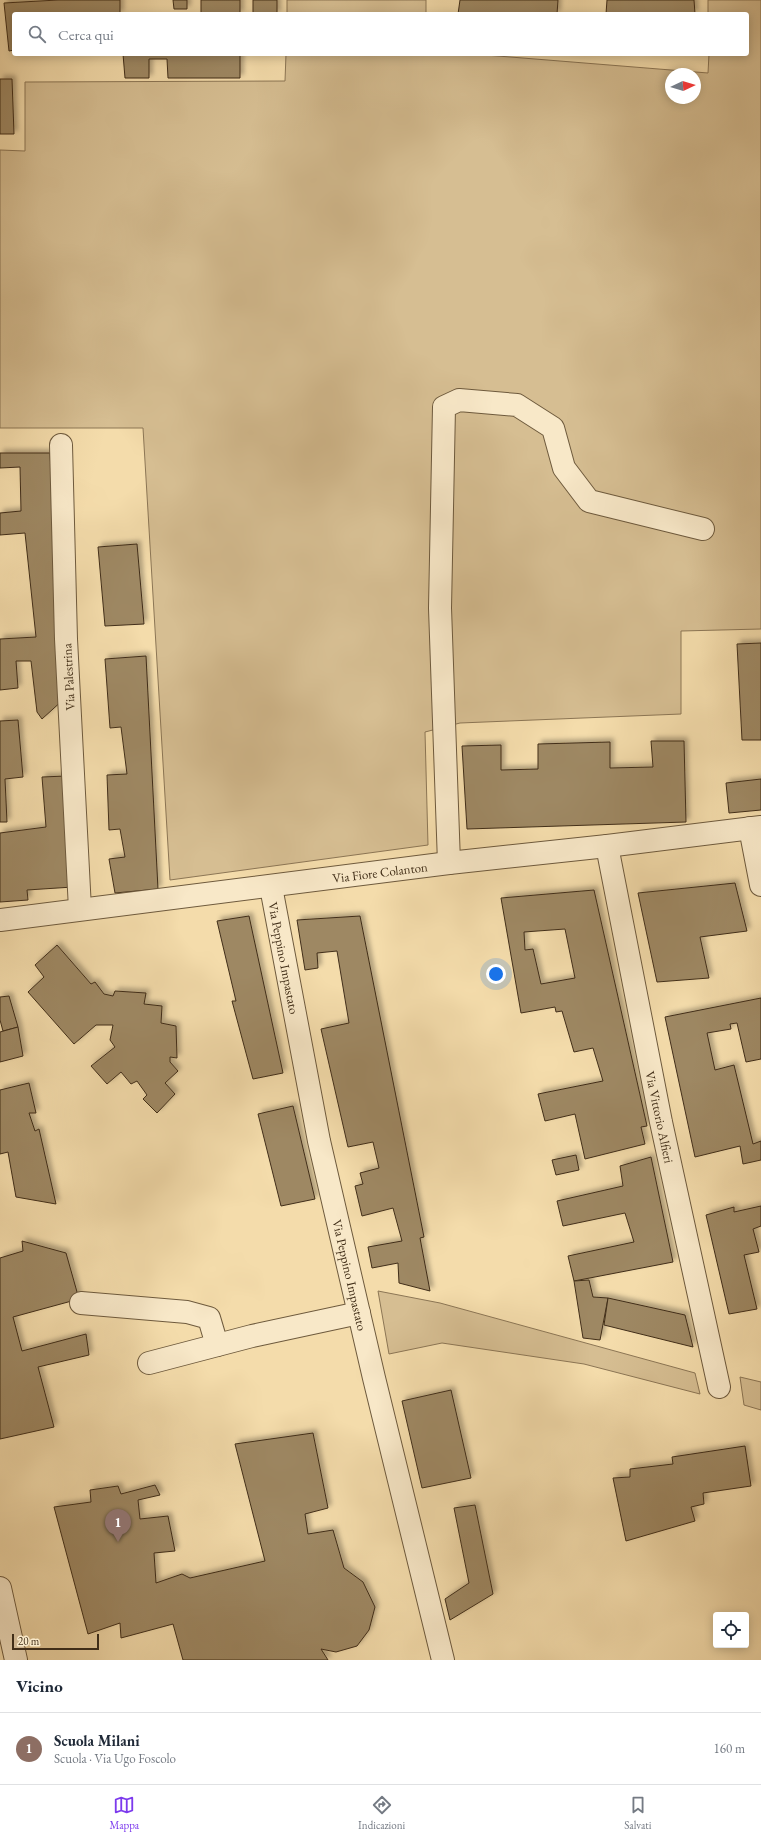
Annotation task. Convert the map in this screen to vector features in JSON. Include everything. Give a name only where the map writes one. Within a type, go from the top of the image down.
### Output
[{"type":"street","points":[[449,863],[440,608],[444,407],[459,400],[517,405],[553,428],[564,468],[589,501],[703,528]]},
{"type":"street","name":"Via Palestrina","points":[[61,445],[66,639],[80,909]]},
{"type":"street","name":"Via Fiore Colanton","points":[[0,920],[449,863],[755,828]]},
{"type":"street","points":[[755,828],[761,885]]},
{"type":"street","name":"Via Vittorio Alfieri","points":[[607,846],[661,1122],[718,1387]]},
{"type":"street","name":"Via Peppino Impastato","points":[[271,886],[319,1141],[443,1660]]},
{"type":"street","points":[[80,1303],[187,1312],[209,1318],[217,1345]]},
{"type":"street","points":[[149,1363],[217,1345],[359,1313]]},
{"type":"street","points":[[1,1602],[16,1660]]},
{"type":"shaded area","points":[[287,0],[426,0],[426,12],[287,12]]},
{"type":"shaded area","points":[[708,0],[761,0],[761,629],[681,631],[681,714],[460,723],[425,732],[428,845],[170,880],[143,428],[0,428],[0,150],[25,151],[25,82],[285,81],[286,56],[498,56],[665,70],[665,104],[701,104],[701,72],[708,73],[709,56],[749,56],[749,12],[708,12]]},
{"type":"shaded area","points":[[378,1291],[440,1303],[695,1373],[700,1394],[584,1364],[442,1343],[389,1354]]},
{"type":"shaded area","points":[[740,1377],[761,1382],[761,1410],[744,1405]]},
{"type":"building","points":[[58,0],[120,0],[120,12],[12,12],[12,50],[9,51],[4,3]]},
{"type":"building","points":[[173,0],[187,0],[187,9],[174,9]]},
{"type":"building","points":[[201,0],[240,0],[240,12],[201,12]]},
{"type":"building","points":[[253,0],[277,0],[277,12],[253,12]]},
{"type":"building","points":[[460,0],[558,0],[557,12],[458,12]]},
{"type":"building","points":[[607,0],[694,0],[695,12],[606,12]]},
{"type":"building","points":[[123,56],[240,56],[240,78],[168,78],[167,59],[149,59],[149,78],[125,78]]},
{"type":"building","points":[[0,79],[12,79],[14,134],[0,134]]},
{"type":"building","points":[[0,453],[50,453],[64,699],[42,719],[37,712],[31,661],[16,661],[18,688],[0,690],[0,639],[36,637],[25,533],[0,535],[0,513],[21,511],[20,467],[0,468]]},
{"type":"building","points":[[137,544],[144,624],[105,626],[98,547]]},
{"type":"building","points":[[761,643],[761,740],[742,740],[737,644]]},
{"type":"building","points":[[146,656],[158,889],[115,893],[109,859],[125,857],[120,829],[109,830],[107,775],[127,774],[121,727],[110,728],[105,659]]},
{"type":"building","points":[[18,720],[23,777],[5,779],[7,822],[0,822],[0,721]]},
{"type":"building","points":[[651,741],[684,741],[686,822],[467,829],[462,746],[501,745],[501,770],[538,769],[538,744],[610,742],[610,768],[653,767]]},
{"type":"building","points":[[66,776],[73,887],[27,890],[28,900],[0,902],[0,833],[46,827],[42,777]]},
{"type":"building","points":[[761,779],[761,810],[729,813],[726,783]]},
{"type":"building","points":[[735,883],[747,931],[700,937],[709,978],[657,982],[638,893]]},
{"type":"building","points":[[594,890],[647,1126],[641,1127],[645,1144],[585,1159],[575,1114],[545,1121],[538,1094],[603,1081],[593,1048],[574,1052],[562,1011],[556,1012],[555,1007],[521,1013],[501,898]],"holes":[[[565,929],[575,978],[541,984],[533,949],[525,950],[524,932]]]},
{"type":"building","points":[[249,916],[283,1073],[253,1079],[232,1001],[236,1001],[217,921]]},
{"type":"building","points":[[360,916],[424,1237],[420,1238],[430,1291],[399,1283],[398,1263],[372,1268],[368,1247],[402,1241],[393,1208],[362,1216],[355,1186],[363,1184],[360,1173],[379,1168],[373,1142],[348,1147],[321,1029],[349,1023],[337,951],[317,953],[318,968],[305,970],[297,920]]},
{"type":"building","points":[[57,945],[91,984],[95,982],[104,994],[113,996],[115,991],[146,993],[144,1004],[162,1006],[161,1023],[176,1026],[177,1058],[170,1057],[170,1062],[178,1071],[165,1083],[175,1094],[157,1113],[143,1099],[147,1095],[137,1081],[131,1084],[121,1072],[107,1084],[91,1066],[115,1047],[110,1040],[113,1025],[96,1025],[74,1044],[28,992],[44,977],[35,965]]},
{"type":"building","points":[[9,996],[18,1027],[3,1031],[0,1020],[0,997]]},
{"type":"building","points":[[761,998],[761,1059],[746,1062],[737,1023],[730,1024],[731,1029],[707,1033],[715,1070],[734,1065],[753,1144],[761,1141],[761,1160],[743,1164],[740,1146],[695,1157],[665,1017]]},
{"type":"building","points":[[18,1027],[23,1056],[0,1062],[0,1032]]},
{"type":"building","points":[[29,1083],[36,1113],[29,1113],[35,1131],[39,1129],[56,1204],[16,1197],[8,1152],[0,1154],[0,1090]]},
{"type":"building","points":[[293,1106],[315,1199],[281,1206],[258,1114]]},
{"type":"building","points":[[576,1155],[579,1170],[556,1175],[552,1160]]},
{"type":"building","points":[[651,1157],[673,1262],[574,1281],[568,1256],[634,1242],[625,1213],[563,1226],[557,1201],[623,1186],[620,1166]]},
{"type":"building","points":[[761,1206],[761,1226],[753,1229],[759,1252],[744,1255],[757,1309],[729,1314],[706,1215],[734,1207],[734,1212]]},
{"type":"building","points":[[22,1241],[66,1253],[79,1299],[13,1317],[22,1351],[86,1334],[89,1355],[38,1367],[54,1427],[0,1439],[0,1258],[23,1251]]},
{"type":"building","points":[[589,1280],[593,1297],[608,1298],[600,1340],[583,1338],[574,1281]]},
{"type":"building","points":[[608,1298],[685,1315],[693,1347],[604,1325]]},
{"type":"building","points":[[451,1390],[471,1478],[422,1488],[402,1401]]},
{"type":"building","points":[[313,1433],[328,1508],[305,1514],[308,1534],[333,1530],[344,1568],[363,1582],[375,1607],[369,1630],[357,1646],[336,1652],[321,1649],[328,1660],[183,1660],[173,1624],[121,1638],[120,1623],[88,1634],[54,1507],[91,1502],[90,1490],[118,1486],[121,1494],[155,1485],[160,1495],[138,1500],[140,1519],[168,1516],[175,1551],[154,1553],[156,1583],[182,1574],[190,1578],[265,1561],[235,1444]]},
{"type":"building","points":[[745,1446],[751,1486],[703,1493],[704,1504],[691,1507],[695,1521],[626,1541],[613,1478],[630,1477],[630,1469],[673,1464],[672,1457]]},
{"type":"building","points":[[475,1505],[493,1594],[450,1620],[445,1599],[469,1583],[454,1508]]},
{"type":"place","name":"Scuola Milani","points":[[118,1542]]}]
